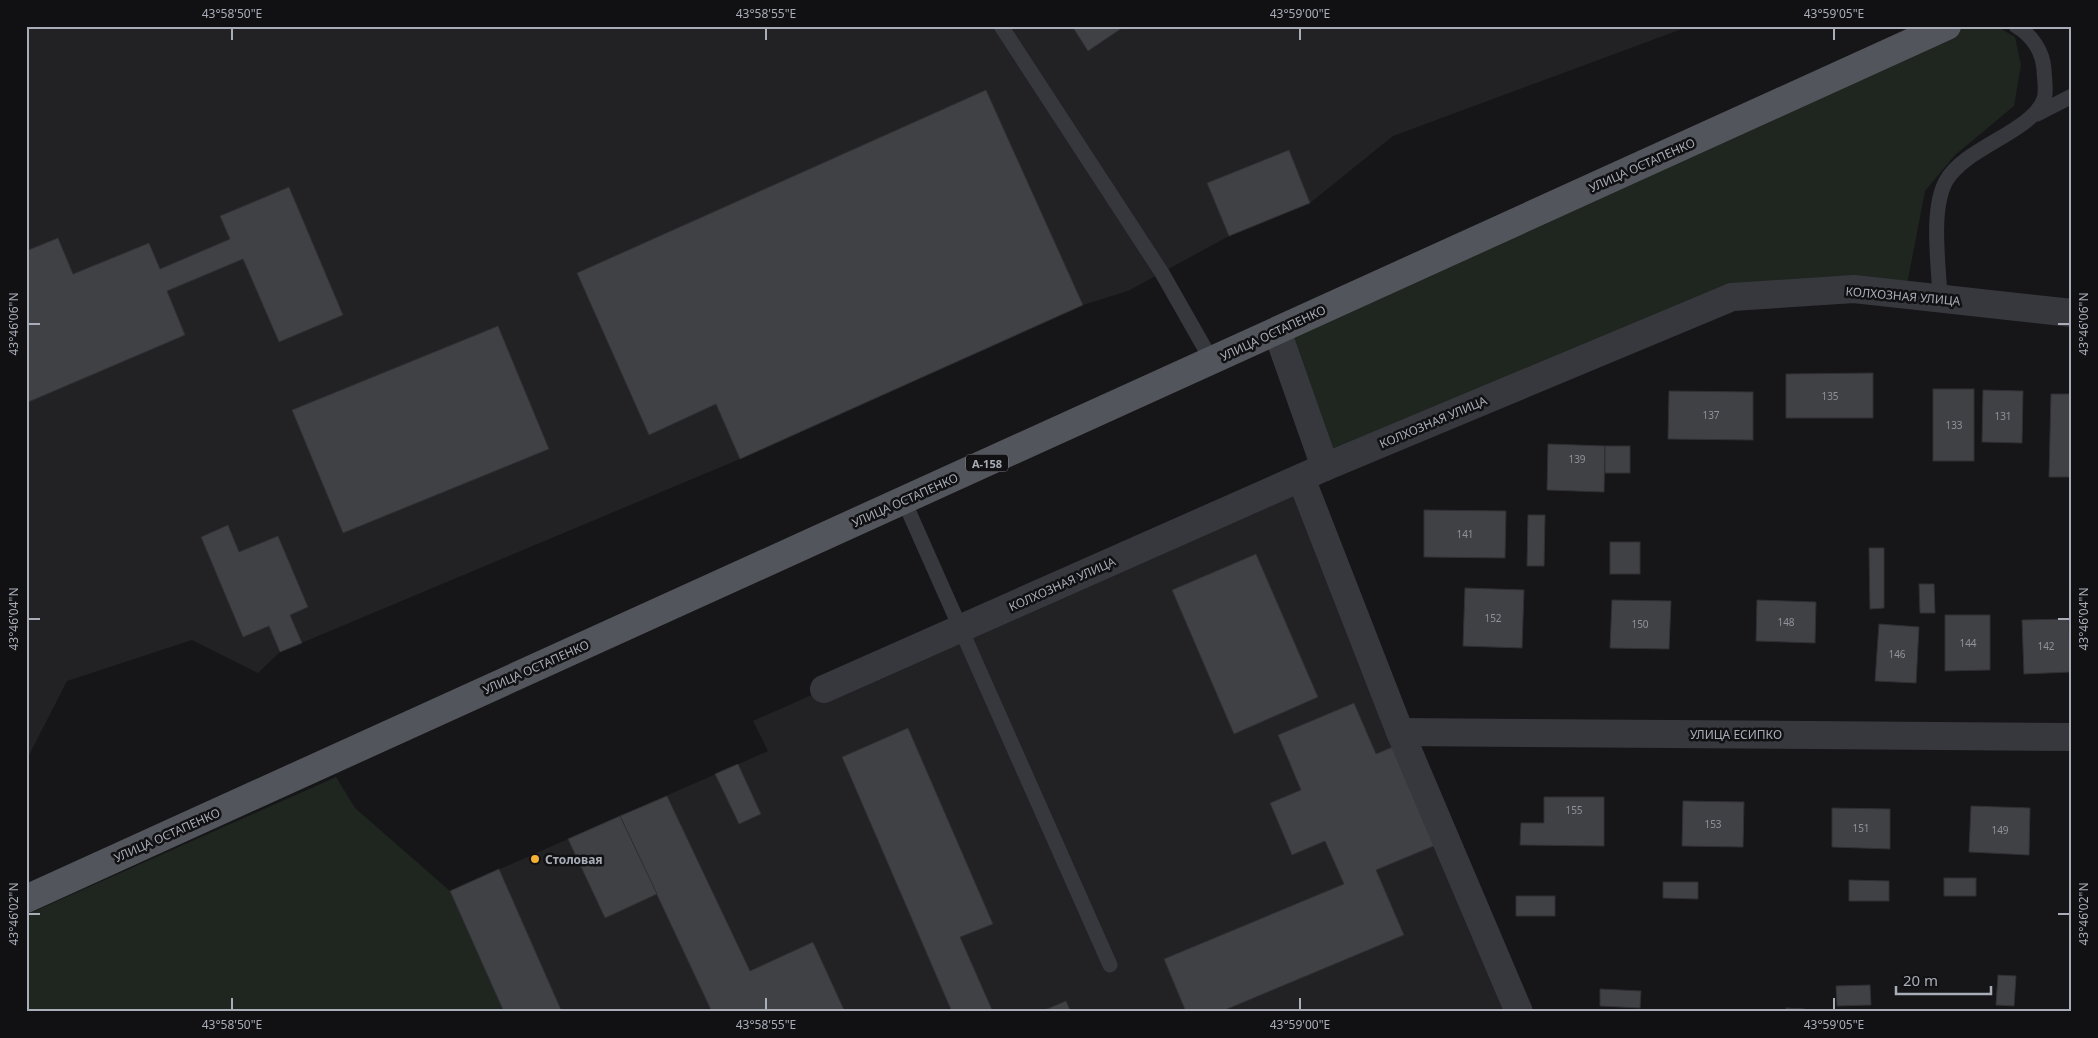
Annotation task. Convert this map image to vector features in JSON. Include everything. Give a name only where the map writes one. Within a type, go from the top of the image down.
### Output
[{"type":"main road","name":"УЛИЦА ОСТАПЕНКО","points":[[26,899],[1947,26]]},
{"type":"street","name":"КОЛХОЗНАЯ УЛИЦА","points":[[824,689],[1325,467],[1732,297],[1854,289],[2072,313]]},
{"type":"street","points":[[1277,331],[1325,467]]},
{"type":"street","points":[[1301,478],[1400,732],[1519,1012]]},
{"type":"street","name":"УЛИЦА ЕСИПКО","points":[[1400,732],[2072,737]]},
{"type":"lane","points":[[1001,26],[1162,273],[1212,361]]},
{"type":"lane","points":[[2016,26],[2024,31],[2037,46],[2044,60],[2044,98],[2037,114]]},
{"type":"lane","points":[[1940,298],[1937,234],[1939,204],[1946,181],[1965,161],[2037,114],[2072,96]]},
{"type":"lane","points":[[904,500],[1110,966]]},
{"type":"shaded area","points":[[26,26],[1690,26],[1393,136],[1310,203],[1229,236],[1128,291],[1083,305],[740,459],[280,652],[258,673],[192,640],[67,681],[26,761]]},
{"type":"shaded area","points":[[1947,26],[1996,26],[2015,37],[2021,65],[2014,106],[1955,155],[1925,191],[1905,295],[1732,297],[1325,467],[1277,331]]},
{"type":"shaded area","points":[[1301,478],[1519,1012],[504,1012],[450,891],[768,751],[753,721]]},
{"type":"shaded area","points":[[336,777],[355,808],[450,891],[504,1012],[26,1012],[26,915]]},
{"type":"building","points":[[1072,26],[1125,26],[1088,51]]},
{"type":"building","points":[[986,90],[1083,305],[740,459],[716,404],[649,435],[577,273]]},
{"type":"building","points":[[1289,150],[1310,203],[1229,236],[1207,183]]},
{"type":"building","points":[[289,187],[343,315],[279,342],[243,259],[167,291],[185,335],[26,403],[26,251],[58,238],[73,274],[149,243],[160,269],[230,239],[220,216]]},
{"type":"building","points":[[498,326],[549,449],[343,533],[292,410]]},
{"type":"building","points":[[1873,373],[1873,418],[1786,418],[1786,374]]},
{"type":"building","points":[[1933,389],[1974,389],[1974,461],[1933,461]]},
{"type":"building","points":[[1983,390],[2023,391],[2022,443],[1982,442]]},
{"type":"building","points":[[1669,391],[1753,392],[1753,440],[1668,439]]},
{"type":"building","points":[[2051,394],[2072,394],[2072,477],[2049,477]]},
{"type":"building","points":[[1548,444],[1605,446],[1604,492],[1547,490]]},
{"type":"building","points":[[1605,446],[1630,446],[1630,473],[1605,473]]},
{"type":"building","points":[[1424,510],[1506,511],[1505,558],[1424,557]]},
{"type":"building","points":[[1528,515],[1545,515],[1544,566],[1527,566]]},
{"type":"building","points":[[228,525],[239,552],[278,536],[308,607],[290,615],[302,643],[280,652],[269,626],[243,637],[201,537]]},
{"type":"building","points":[[1610,542],[1640,542],[1640,574],[1610,574]]},
{"type":"building","points":[[1869,548],[1884,548],[1884,608],[1870,609]]},
{"type":"building","points":[[1256,554],[1318,697],[1234,734],[1172,590]]},
{"type":"building","points":[[1919,584],[1934,584],[1935,613],[1920,613]]},
{"type":"building","points":[[1465,588],[1524,590],[1522,648],[1463,646]]},
{"type":"building","points":[[1612,600],[1671,601],[1669,649],[1610,648]]},
{"type":"building","points":[[1757,600],[1816,602],[1815,643],[1756,641]]},
{"type":"building","points":[[1945,615],[1990,615],[1990,670],[1945,671]]},
{"type":"building","points":[[2069,619],[2070,672],[2024,674],[2022,620]]},
{"type":"building","points":[[1879,624],[1919,627],[1916,683],[1875,681]]},
{"type":"building","points":[[1354,703],[1376,754],[1395,746],[1436,845],[1376,870],[1404,935],[1220,1012],[1186,1012],[1164,959],[1344,884],[1325,841],[1292,855],[1270,803],[1301,790],[1278,735]]},
{"type":"building","points":[[908,728],[993,924],[960,937],[993,1012],[952,1012],[842,757]]},
{"type":"building","points":[[738,764],[761,814],[739,824],[715,774]]},
{"type":"building","points":[[667,796],[750,971],[813,942],[845,1012],[712,1012],[620,816]]},
{"type":"building","points":[[1544,797],[1604,797],[1604,846],[1520,845],[1521,823],[1544,823]]},
{"type":"building","points":[[1683,801],[1744,802],[1743,847],[1682,846]]},
{"type":"building","points":[[1971,806],[2030,808],[2029,855],[1969,852]]},
{"type":"building","points":[[1832,808],[1890,809],[1890,849],[1832,847]]},
{"type":"building","points":[[620,816],[657,894],[605,918],[568,839]]},
{"type":"building","points":[[499,869],[562,1012],[504,1012],[450,891]]},
{"type":"building","points":[[1944,878],[1976,878],[1976,896],[1944,896]]},
{"type":"building","points":[[1849,880],[1889,881],[1889,901],[1849,901]]},
{"type":"building","points":[[1663,882],[1698,882],[1698,899],[1663,898]]},
{"type":"building","points":[[1516,896],[1555,896],[1555,916],[1516,916]]},
{"type":"building","points":[[1998,975],[2016,976],[2014,1006],[1996,1005]]},
{"type":"building","points":[[1870,985],[1871,1005],[1837,1006],[1836,986]]},
{"type":"building","points":[[1600,989],[1641,991],[1640,1008],[1600,1006]]},
{"type":"building","points":[[1066,1001],[1071,1012],[1040,1012]]},
{"type":"building","points":[[1786,1008],[1805,1009],[1805,1012],[1786,1012]]},
{"type":"place","name":"Столовая","points":[[535,859]]}]
